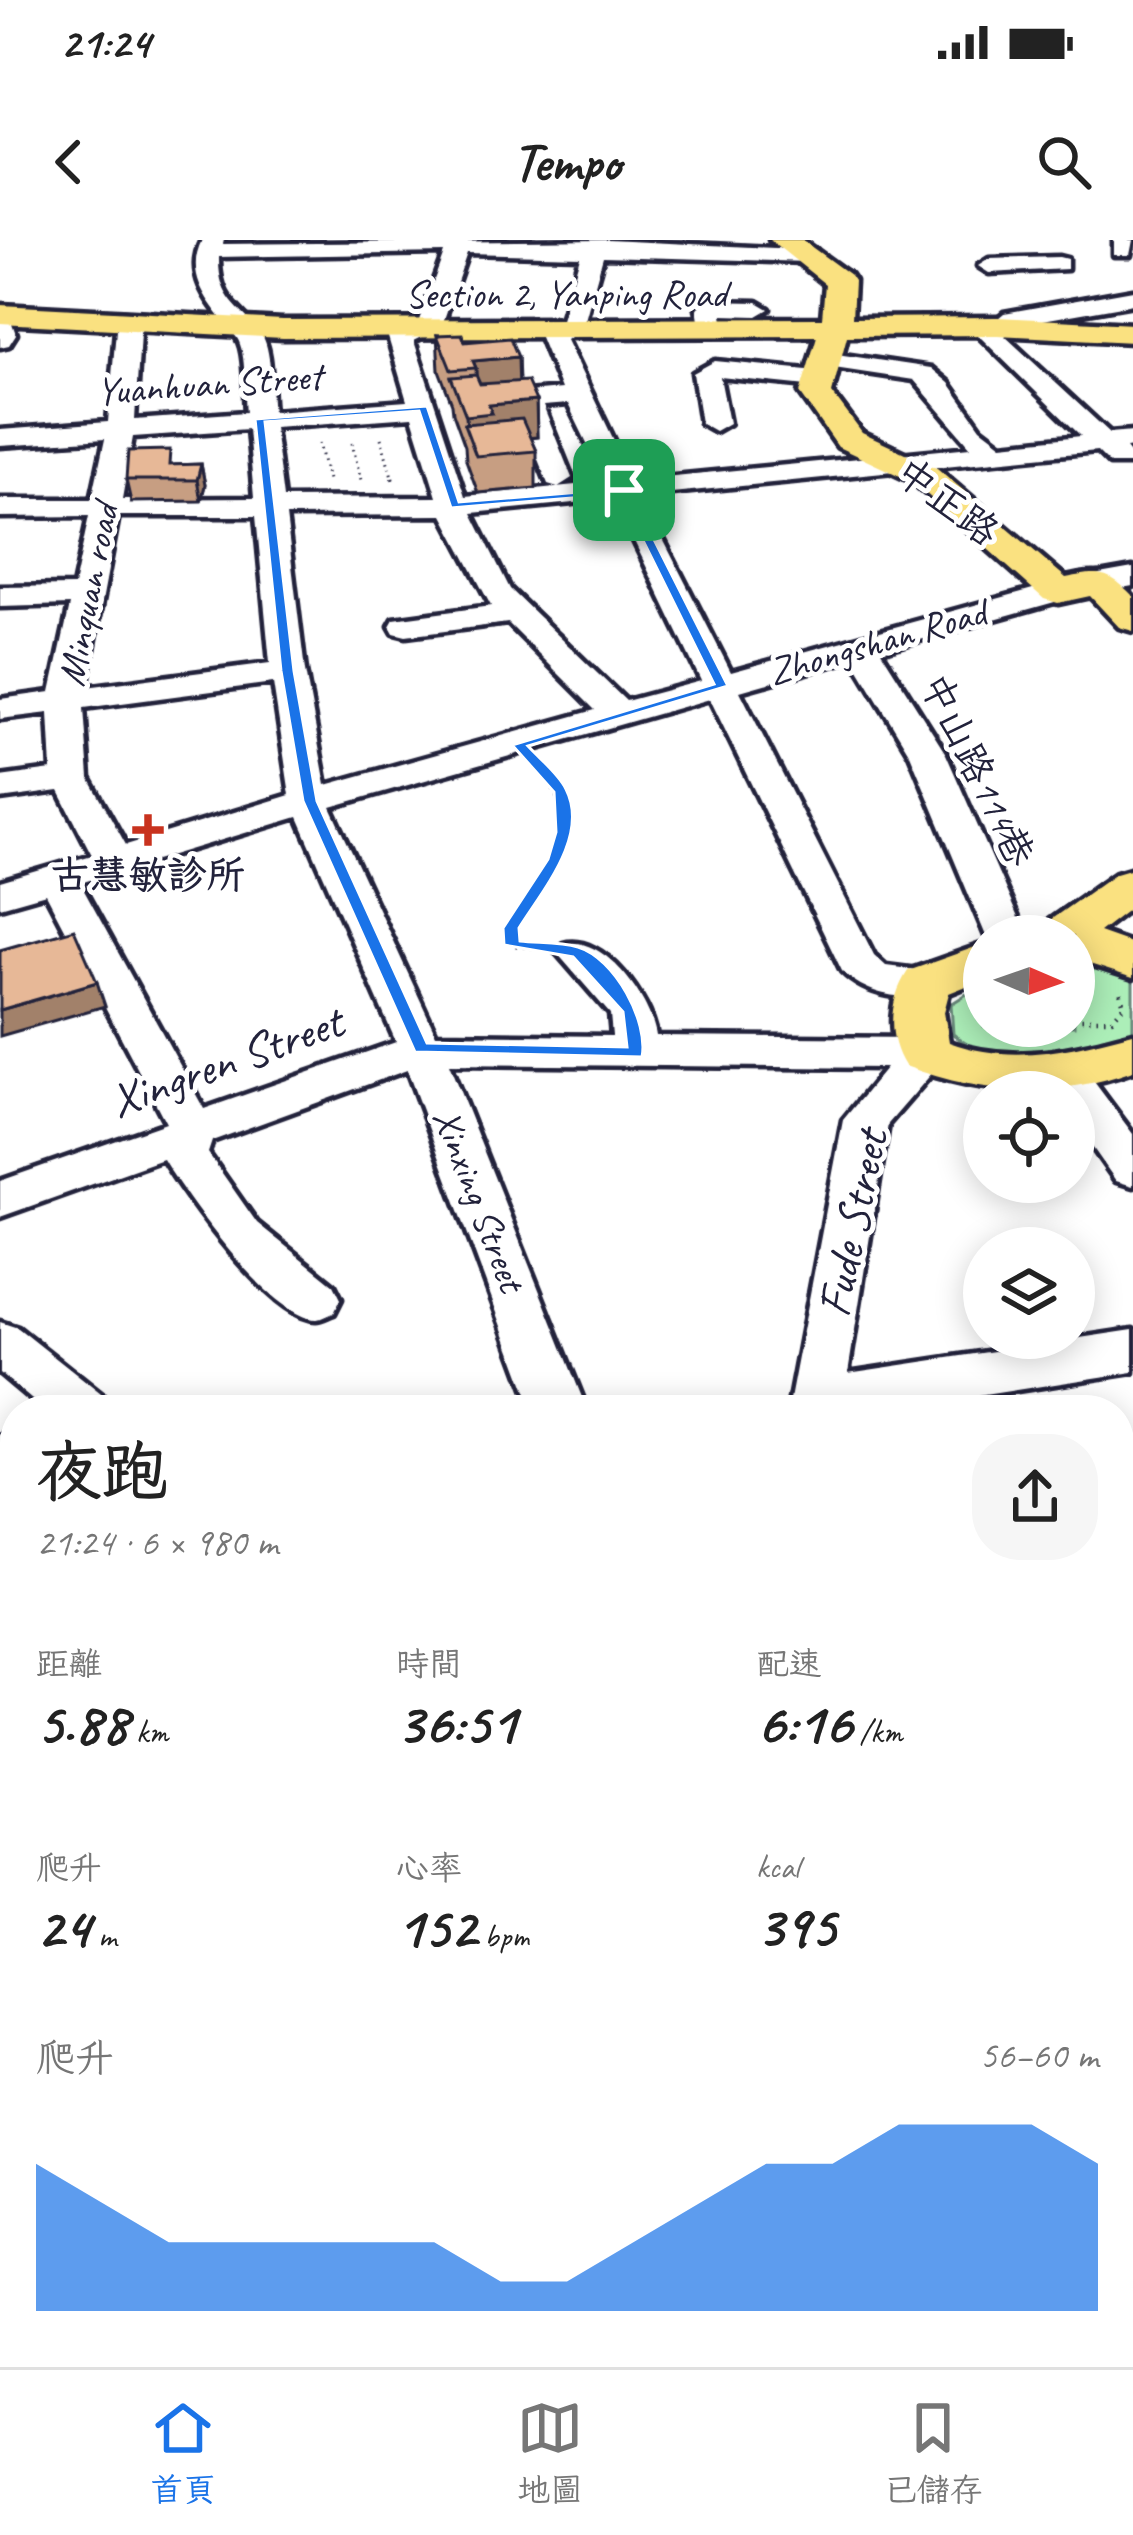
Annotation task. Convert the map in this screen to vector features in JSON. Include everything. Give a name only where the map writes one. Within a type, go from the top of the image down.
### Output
[{"type":"main road","name":"中正路","points":[[796,248],[840,281],[815,393],[850,440],[925,475],[1058,591]]},
{"type":"main road","name":"Section 2, Yanping Road","points":[[1,324],[415,333],[712,327],[827,350]]},
{"type":"main road","name":"Section 2, Yanping Road","points":[[562,332],[827,350],[994,331],[1133,337]]},
{"type":"main road","name":"Zhongshan Road","points":[[1058,591],[1116,580]]},
{"type":"main road","points":[[1116,580],[1133,619]]},
{"type":"main road","points":[[1090,915],[1133,883]]},
{"type":"main road","points":[[1095,947],[1119,953],[1128,979]]},
{"type":"main road","points":[[963,968],[926,983],[917,1012],[924,1053],[969,1071]]},
{"type":"main road","points":[[1073,1071],[1133,1051]]},
{"type":"street","points":[[970,240],[995,273],[1059,264]]},
{"type":"street","points":[[458,243],[415,333],[423,408],[454,506],[496,592],[620,715]]},
{"type":"street","points":[[210,246],[458,243],[796,248]]},
{"type":"street","name":"Xinxing Street","points":[[210,246],[208,274],[242,332],[260,419],[288,671],[310,801],[421,1048],[554,1395]]},
{"type":"street","points":[[595,246],[562,332],[577,395],[857,962],[874,979],[926,983]]},
{"type":"street","points":[[1133,297],[1033,314],[994,331],[1119,442],[1133,469]]},
{"type":"street","points":[[712,327],[709,308],[757,309]]},
{"type":"street","name":"Minquan road","points":[[116,861],[70,778],[65,702],[121,429],[132,326]]},
{"type":"street","points":[[715,423],[706,373],[827,350],[922,374],[940,389],[952,413],[971,434],[1000,454]]},
{"type":"street","points":[[558,478],[527,400],[577,395]]},
{"type":"street","name":"Yuanhuan Street","points":[[0,438],[423,408]]},
{"type":"street","points":[[543,446],[600,440]]},
{"type":"street","points":[[0,508],[454,506],[1119,442]]},
{"type":"street","name":"Zhongshan Road","points":[[0,895],[310,801],[1058,591]]},
{"type":"street","points":[[0,597],[87,596]]},
{"type":"street","points":[[406,626],[516,612]]},
{"type":"street","name":"中山路114巷","points":[[862,647],[928,754],[997,915]]},
{"type":"street","points":[[0,709],[288,671]]},
{"type":"street","points":[[0,788],[70,778]]},
{"type":"street","points":[[57,878],[192,1130],[184,1155],[240,1236],[316,1299]]},
{"type":"street","points":[[578,952],[631,1011],[636,1053]]},
{"type":"street","name":"Xingren Street","points":[[0,1199],[421,1048],[924,1053]]},
{"type":"street","name":"Fude Street","points":[[818,1395],[866,1120],[924,1053]]},
{"type":"street","points":[[1095,1117],[1133,1169]]},
{"type":"street","points":[[0,1343],[64,1395]]},
{"type":"street","points":[[955,1395],[1133,1352]]},
{"type":"path","points":[[381,438],[399,507]]},
{"type":"path","points":[[319,443],[334,507]]},
{"type":"path","points":[[352,443],[367,507]]},
{"type":"path","points":[[519,745],[561,791],[563,832],[555,859],[511,928],[512,945],[578,952]]},
{"type":"path","points":[[1095,1019],[1112,1019],[1124,1006],[1128,979]]},
{"type":"green space","points":[[1095,961],[1133,973],[1133,1035],[1087,1050],[1041,1060],[996,1057],[974,1048],[1095,1047]]},
{"type":"green space","points":[[963,996],[963,1041],[953,1034],[951,1004]]},
{"type":"building","points":[[462,334],[465,342],[510,338],[518,357],[473,361],[476,368],[451,370],[437,335]]},
{"type":"building","points":[[476,375],[480,384],[527,381],[536,401],[489,405],[492,413],[466,416],[451,377]]},
{"type":"building","points":[[522,419],[536,451],[476,456],[464,424]]},
{"type":"building","points":[[170,450],[169,465],[201,464],[197,480],[126,480],[128,451]]},
{"type":"building","points":[[74,929],[97,982],[0,1010],[0,950]]},
{"type":"place","name":"古慧敏診所","points":[[148,830]]},
{"type":"route","points":[[423,408],[454,506],[624,490],[722,686],[519,745],[561,791],[563,832],[555,859],[511,928],[512,945],[578,952],[607,980],[631,1011],[636,1053],[421,1048],[310,801],[288,671],[260,419],[423,408]]}]
